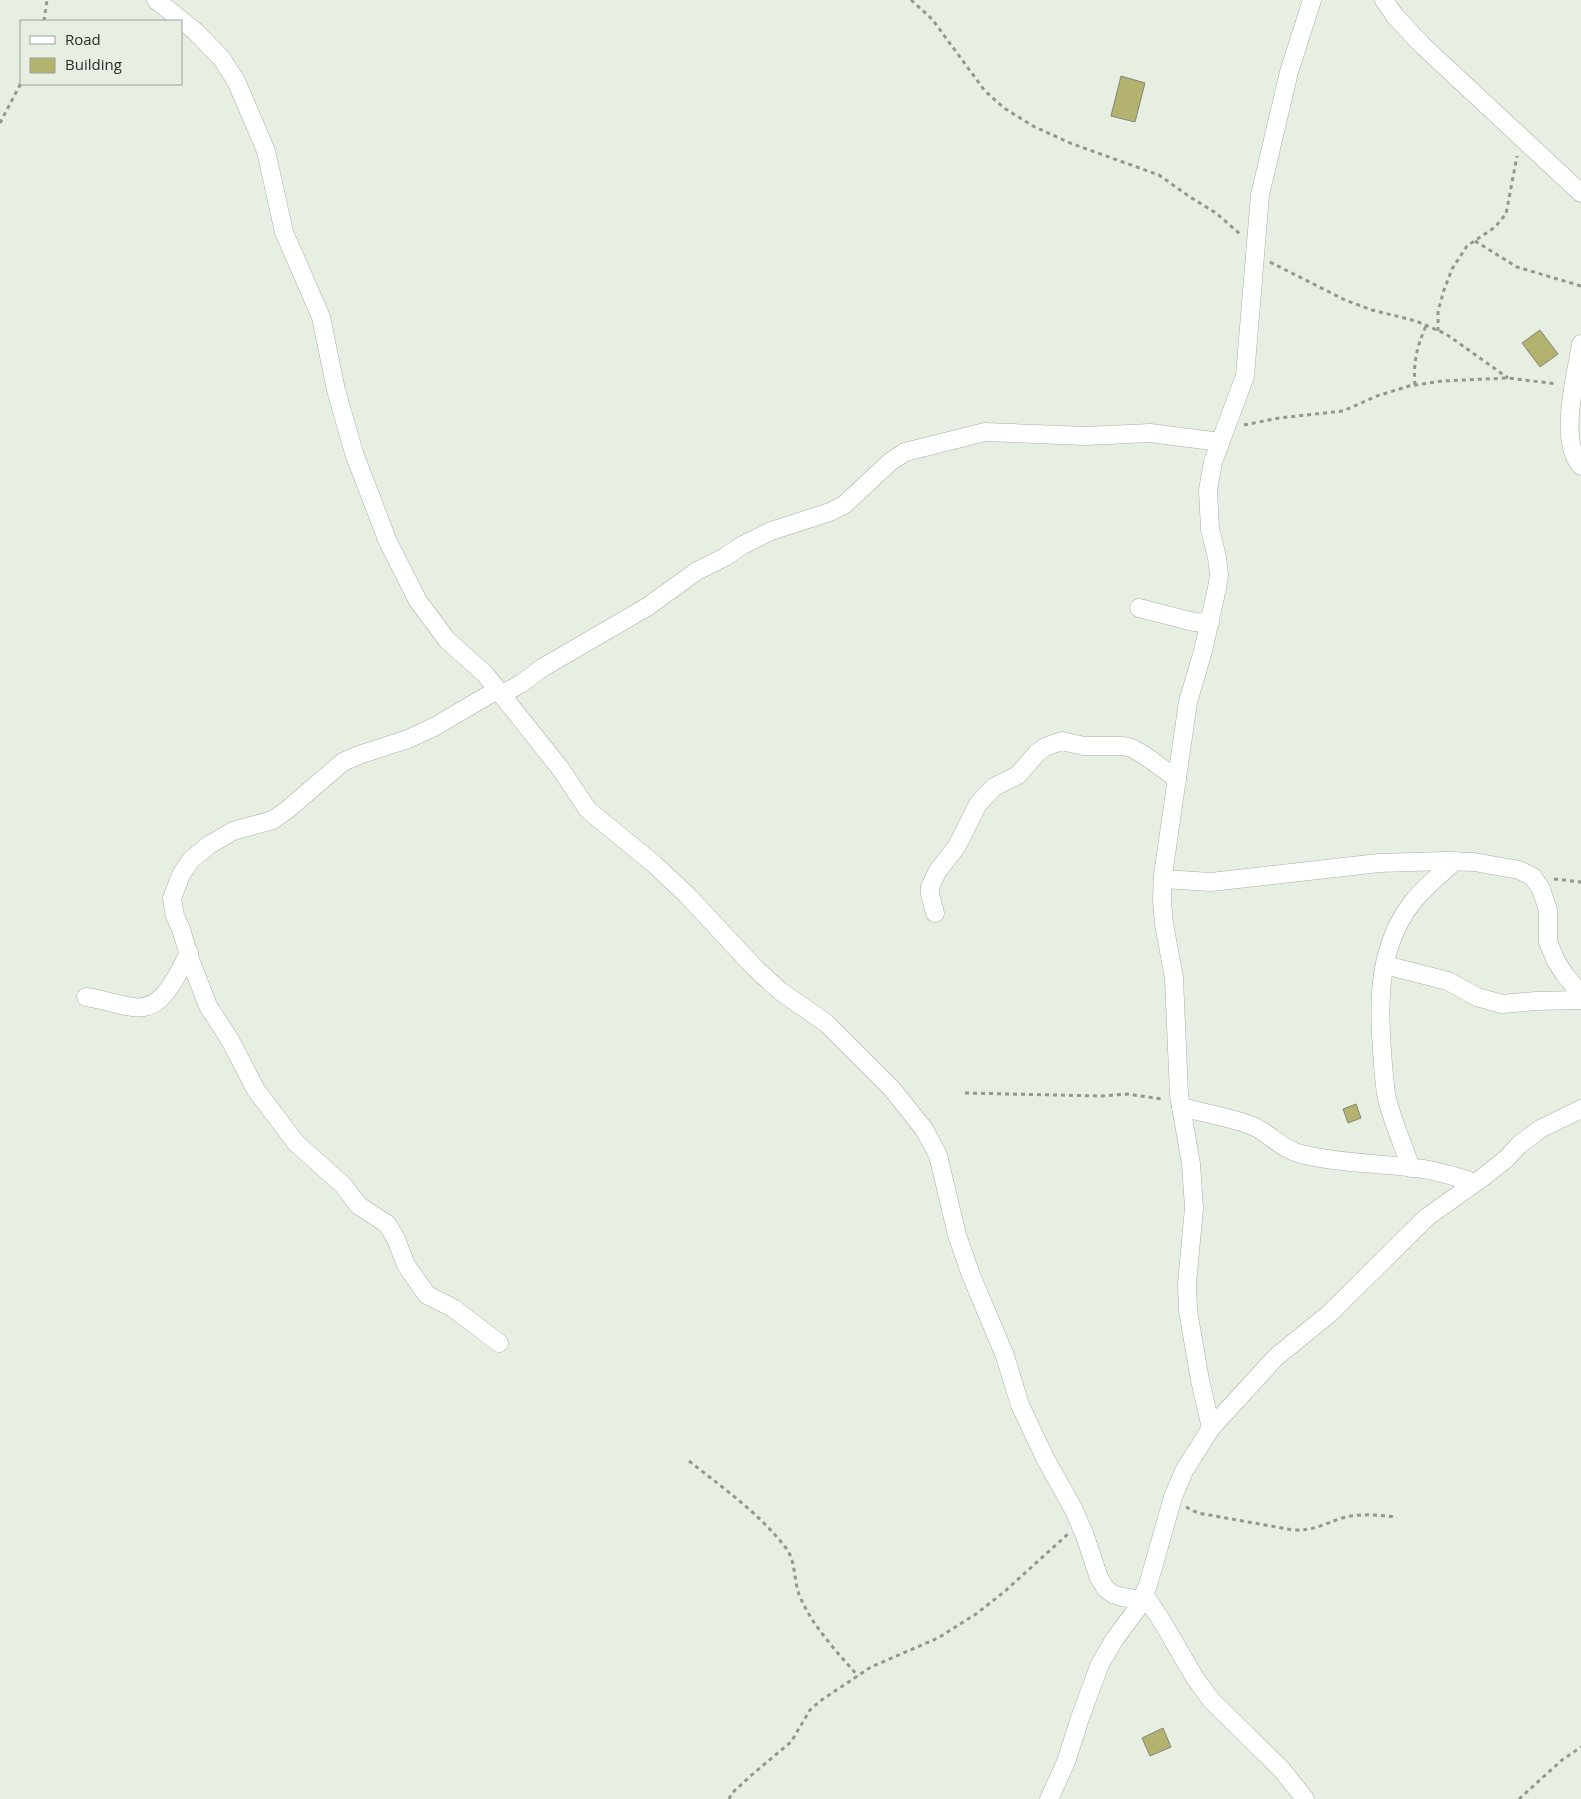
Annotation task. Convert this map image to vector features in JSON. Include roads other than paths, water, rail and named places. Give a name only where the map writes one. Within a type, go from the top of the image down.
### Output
[{"type":"street","points":[[156,0],[181,20]]},
{"type":"street","points":[[1211,1428],[1200,1380],[1188,1311],[1187,1284],[1194,1208],[1192,1164],[1181,1105],[1176,1050],[1174,978],[1164,924],[1163,879],[1188,702],[1210,623],[1218,575],[1217,557],[1210,529],[1208,490],[1213,462],[1245,376],[1260,195],[1289,72],[1312,0]]},
{"type":"street","points":[[1384,0],[1395,16],[1422,45],[1581,193]]},
{"type":"street","points":[[182,21],[195,31],[222,59],[236,81],[266,151],[284,232],[321,317],[336,390],[354,453],[388,542],[418,601],[446,640],[485,674],[560,768],[588,810],[654,864],[687,895],[755,968],[780,991],[826,1023],[838,1034],[892,1090],[924,1128],[938,1155],[960,1244],[971,1275],[1006,1356],[1020,1406],[1080,1523],[1099,1578],[1113,1594],[1122,1597],[1142,1597],[1163,1622],[1194,1678],[1211,1700],[1282,1770],[1305,1799]]},
{"type":"street","points":[[1581,344],[1570,416],[1571,450],[1581,466]]},
{"type":"street","points":[[499,1343],[453,1308],[427,1295],[406,1265],[396,1239],[387,1224],[358,1205],[343,1185],[296,1143],[256,1090],[230,1040],[208,1006],[175,916],[172,898],[180,875],[191,860],[209,845],[233,831],[273,820],[342,762],[408,739],[499,692],[522,683],[542,668],[647,607],[697,571],[741,546],[771,532],[830,512],[844,504],[890,462],[905,452],[985,432],[1086,436],[1150,433],[1222,436]]},
{"type":"street","points":[[1139,608],[1194,622],[1210,623]]},
{"type":"street","points":[[935,913],[930,887],[937,872],[957,846],[978,804],[994,787],[1018,775],[1037,753],[1045,747],[1062,741],[1084,746],[1123,746],[1132,748],[1147,756],[1177,779]]},
{"type":"street","points":[[1163,879],[1210,882],[1379,863],[1455,861],[1474,862],[1519,870],[1533,877],[1541,889],[1548,910],[1548,942],[1556,961],[1581,994]]},
{"type":"street","points":[[1411,1168],[1388,1099],[1383,1070],[1379,998],[1384,965],[1396,930],[1411,904],[1427,886],[1455,861]]},
{"type":"street","points":[[86,997],[136,1008],[151,1004],[163,997],[188,953]]},
{"type":"street","points":[[1384,965],[1448,981],[1477,997],[1502,1004],[1581,1000]]},
{"type":"street","points":[[1181,1105],[1258,1128],[1299,1154],[1344,1162],[1434,1171],[1475,1183]]},
{"type":"street","points":[[1049,1799],[1066,1762],[1100,1664],[1114,1640],[1137,1609],[1142,1597],[1157,1556],[1173,1497],[1184,1471],[1211,1428],[1276,1357],[1329,1314],[1427,1217],[1475,1183],[1540,1129],[1581,1109]]}]
